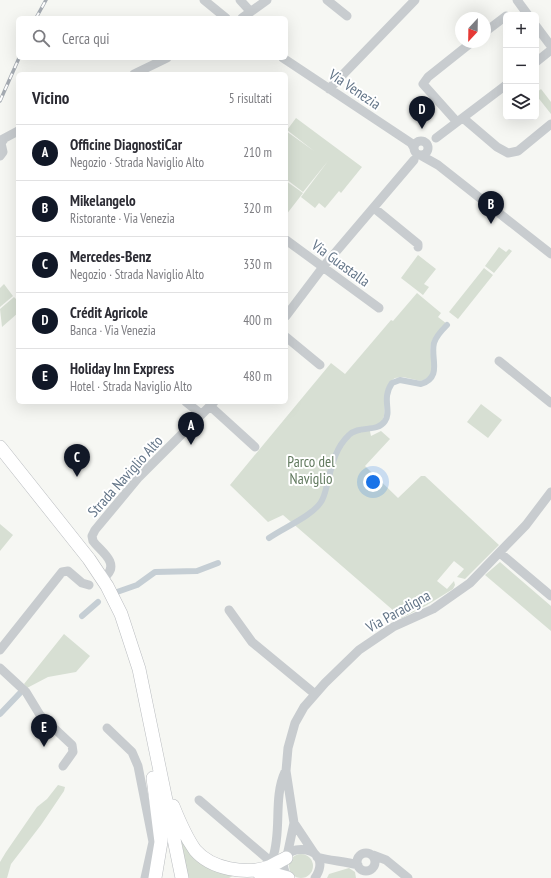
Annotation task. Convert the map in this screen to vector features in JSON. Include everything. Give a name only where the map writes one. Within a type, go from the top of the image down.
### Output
[{"type":"highway","points":[[0,447],[81,549],[112,597],[134,650],[182,878]]},
{"type":"highway","points":[[0,460],[79,560],[109,610],[129,664],[174,878]]},
{"type":"highway","points":[[153,738],[172,805],[184,832],[196,851],[211,863],[224,869],[236,870],[268,867],[286,857]]},
{"type":"highway","points":[[153,778],[161,842],[155,878]]},
{"type":"highway","points":[[235,878],[268,872],[288,878]]},
{"type":"street","points":[[204,0],[224,16]]},
{"type":"street","points":[[240,0],[250,11]]},
{"type":"street","points":[[244,16],[267,0]]},
{"type":"street","points":[[327,0],[346,16]]},
{"type":"street","points":[[329,89],[415,0]]},
{"type":"street","points":[[510,12],[518,2],[526,12]]},
{"type":"street","points":[[491,27],[503,18]]},
{"type":"street","points":[[539,30],[551,46]]},
{"type":"street","points":[[464,48],[428,77],[423,84],[460,120],[508,153],[518,150],[551,124]]},
{"type":"street","points":[[539,60],[551,50]]},
{"type":"street","points":[[138,72],[163,60]]},
{"type":"street","name":"Via Venezia","points":[[286,60],[419,149],[551,254]]},
{"type":"street","points":[[288,313],[323,267],[374,208],[419,149],[436,138],[503,87]]},
{"type":"street","points":[[0,156],[3,152],[1,143],[3,139],[16,132]]},
{"type":"street","points":[[374,208],[418,244],[418,246]]},
{"type":"street","name":"Via Guastalla","points":[[288,241],[379,308]]},
{"type":"street","points":[[288,339],[320,365]]},
{"type":"street","points":[[499,362],[551,403]]},
{"type":"street","points":[[188,404],[201,414]]},
{"type":"street","points":[[212,404],[255,447]]},
{"type":"street","name":"Strada Naviglio Alto","points":[[107,575],[111,568],[111,563],[93,541],[92,536],[95,530],[139,477],[212,404]]},
{"type":"street","name":"Via Paradigna","points":[[199,800],[269,860],[273,857],[277,845],[279,794],[286,771],[288,748],[295,723],[315,694],[359,650],[393,627],[427,612],[470,583],[529,521],[551,493]]},
{"type":"street","points":[[500,553],[551,596]]},
{"type":"street","points":[[0,650],[63,571],[68,571],[82,583],[89,585]]},
{"type":"street","points":[[228,610],[252,642],[315,694]]},
{"type":"street","points":[[0,668],[26,692],[40,715],[72,745],[74,752],[63,766]]},
{"type":"street","points":[[107,728],[132,752],[138,766],[153,844],[145,878]]},
{"type":"street","name":"Via Paradigna","points":[[286,771],[294,823],[284,872],[288,878]]},
{"type":"street","name":"Via Paradigna","points":[[294,823],[316,855],[319,862],[317,875]]},
{"type":"street","points":[[286,857],[292,851],[304,848],[316,855],[336,862]]},
{"type":"street","points":[[347,862],[361,854],[368,852],[374,862],[392,865],[408,878]]},
{"type":"street","points":[[360,878],[358,859],[361,854]]},
{"type":"street","points":[[317,875],[330,864],[336,862],[347,862],[358,866],[365,871],[374,862]]},
{"type":"street","points":[[366,878],[374,862]]},
{"type":"green space","points":[[541,89],[551,102],[551,114],[539,99],[539,91]]},
{"type":"green space","points":[[296,118],[362,167],[341,193],[339,191],[325,208],[319,203],[315,208],[301,197],[328,161],[303,192],[288,181],[288,132],[314,151],[288,131]]},
{"type":"green space","points":[[288,182],[303,193],[288,212]]},
{"type":"green space","points":[[499,247],[506,252],[509,249],[512,251],[494,273],[485,266]]},
{"type":"green space","points":[[418,255],[436,269],[424,284],[429,287],[423,295],[401,278]]},
{"type":"green space","points":[[484,268],[493,275],[458,319],[449,312]]},
{"type":"green space","points":[[4,284],[13,296],[0,307],[0,288]]},
{"type":"green space","name":"Parco del Naviglio","points":[[417,293],[441,313],[438,317],[447,324],[434,338],[431,344],[432,370],[430,375],[421,381],[403,377],[395,378],[389,384],[385,391],[384,414],[382,420],[378,425],[369,427],[371,436],[381,431],[390,439],[365,466],[398,498],[421,476],[425,476],[499,545],[465,579],[457,577],[464,569],[454,561],[437,581],[447,589],[454,581],[455,585],[453,589],[402,618],[283,515],[268,522],[230,485],[331,363],[345,374],[391,320],[393,321]]},
{"type":"green space","points":[[14,297],[16,299],[16,315],[2,327],[0,309]]},
{"type":"green space","points":[[481,404],[502,420],[488,438],[467,422]]},
{"type":"green space","points":[[0,524],[13,535],[0,551]]},
{"type":"green space","points":[[500,562],[551,606],[551,631],[485,575]]},
{"type":"green space","points":[[64,634],[90,656],[76,672],[48,677],[27,688],[24,684]]},
{"type":"green space","points":[[58,785],[65,787],[64,791],[41,825],[11,864],[7,878],[0,878],[0,862],[6,852],[37,807],[47,799]]},
{"type":"green space","points":[[181,839],[233,876],[229,878],[188,878]]},
{"type":"green space","points":[[301,854],[309,858],[313,866],[309,874],[301,878],[293,874],[289,866],[293,858]]},
{"type":"green space","points":[[349,868],[355,872],[356,878],[327,878],[329,874]]},
{"type":"waterway","points":[[269,538],[304,517],[321,502],[335,456],[341,445],[353,432],[377,427],[382,425],[385,421],[388,413],[387,394],[392,383],[400,380],[421,384],[428,381],[432,377],[434,372],[434,343],[441,331],[447,325]]},
{"type":"waterway","points":[[117,592],[137,585],[155,572],[197,571],[218,563]]},
{"type":"waterway","points":[[82,616],[98,602]]},
{"type":"waterway","points":[[0,714],[20,693]]},
{"type":"railway","points":[[37,16],[46,0]]},
{"type":"railway","points":[[0,101],[18,60]]},
{"type":"place","name":"Crédit Agricole","points":[[422,129]]},
{"type":"place","name":"Mikelangelo","points":[[491,224]]},
{"type":"place","name":"Officine DiagnostiCar","points":[[191,445]]},
{"type":"place","name":"Mercedes-Benz","points":[[77,477]]},
{"type":"place","name":"Holiday Inn Express","points":[[44,747]]}]
